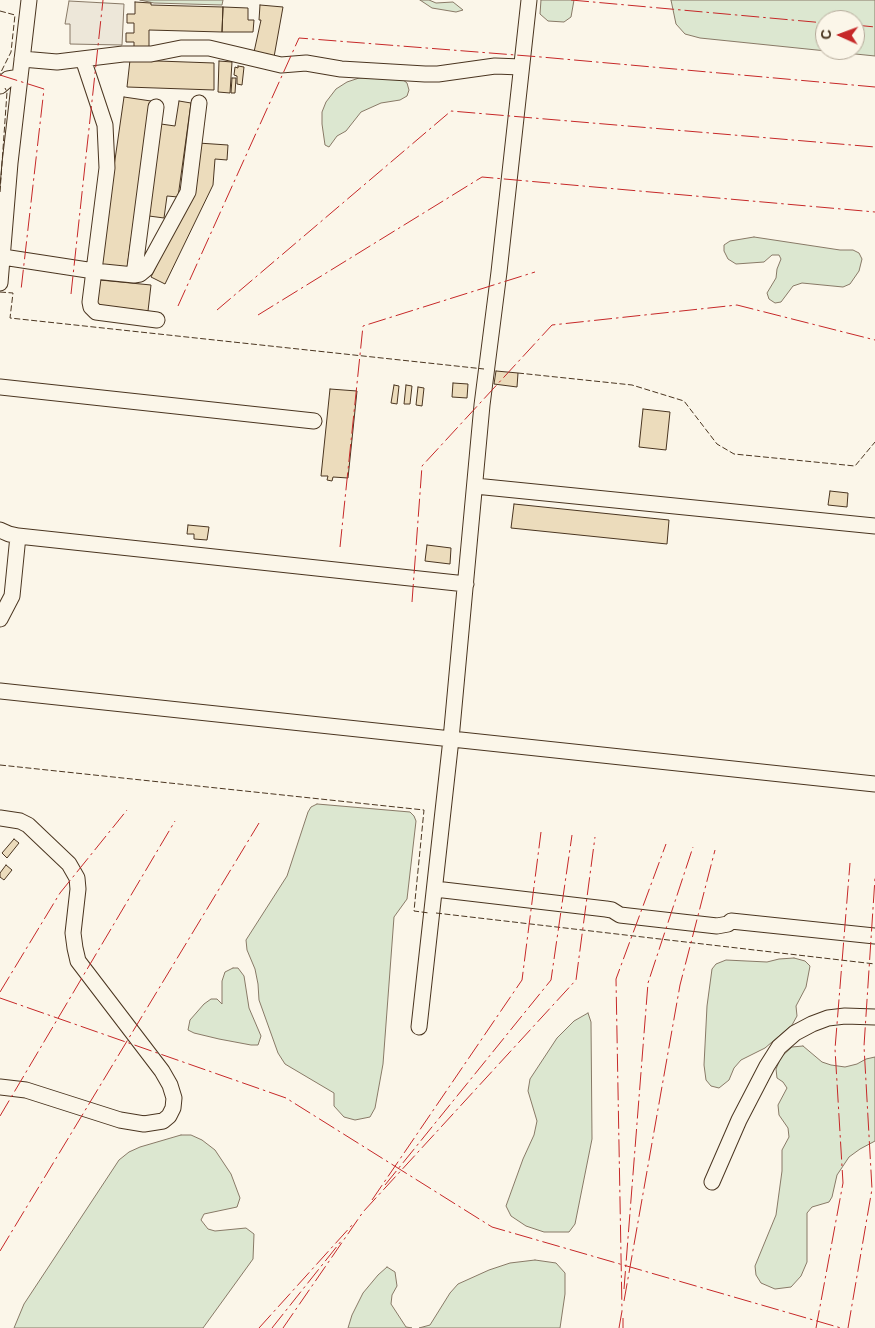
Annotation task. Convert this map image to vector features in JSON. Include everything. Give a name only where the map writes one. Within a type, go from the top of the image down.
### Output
[{"type":"lane","points":[[0,283],[10,163],[28,0]]},
{"type":"lane","points":[[419,1027],[451,739],[482,405],[529,0]]},
{"type":"lane","points":[[22,59],[47,63],[123,54],[151,54],[181,48],[209,48],[281,65],[306,63],[341,69],[438,74],[495,66],[521,67]]},
{"type":"lane","points":[[83,59],[104,125],[107,168],[90,302],[93,310],[96,312],[157,320]]},
{"type":"lane","points":[[1,84],[12,77],[20,76]]},
{"type":"lane","points":[[3,257],[94,271],[140,274],[152,261],[188,192],[199,103]]},
{"type":"lane","points":[[134,275],[156,107]]},
{"type":"lane","points":[[0,387],[314,421]]},
{"type":"lane","points":[[475,486],[875,526]]},
{"type":"lane","points":[[0,530],[18,536],[466,584]]},
{"type":"lane","points":[[0,619],[12,596],[18,536]]},
{"type":"lane","points":[[0,691],[875,784]]},
{"type":"lane","points":[[0,818],[20,821],[28,825],[70,864],[78,884],[73,933],[78,961],[162,1070],[174,1098],[173,1108],[169,1116],[163,1121],[154,1124],[138,1124],[26,1090],[0,1087]]},
{"type":"lane","points":[[435,889],[606,909],[620,915],[708,925],[724,926],[731,921],[875,936]]},
{"type":"lane","points":[[712,1182],[739,1120],[779,1047],[795,1033],[828,1018],[845,1016],[875,1017]]},
{"type":"green space","points":[[140,0],[223,0],[222,5],[154,3]]},
{"type":"green space","points":[[420,0],[429,0],[436,3],[453,2],[463,10],[456,12],[432,8]]},
{"type":"green space","points":[[541,0],[574,0],[571,17],[564,22],[548,21],[540,14]]},
{"type":"green space","points":[[671,0],[875,0],[875,56],[865,55],[865,10],[815,10],[815,50],[700,38],[685,34],[676,24]]},
{"type":"green space","points":[[370,77],[402,79],[407,83],[409,90],[407,96],[400,100],[381,103],[361,112],[346,131],[337,136],[329,147],[325,145],[322,112],[326,102],[336,89],[347,82]]},
{"type":"green space","points":[[754,237],[840,250],[853,250],[859,253],[862,259],[859,271],[850,284],[843,287],[802,283],[793,286],[781,302],[775,303],[769,299],[767,293],[776,278],[781,259],[779,255],[772,255],[764,262],[736,264],[728,259],[724,251],[724,245],[730,241]]},
{"type":"green space","points":[[317,804],[410,812],[416,821],[407,899],[394,917],[383,1064],[375,1108],[370,1117],[355,1120],[344,1117],[334,1106],[334,1093],[285,1064],[278,1053],[259,1000],[255,969],[247,950],[246,940],[287,876],[308,812],[311,807]]},
{"type":"green space","points":[[794,958],[805,961],[810,966],[806,987],[796,1006],[797,1016],[792,1025],[765,1048],[741,1060],[734,1068],[729,1080],[719,1088],[711,1086],[706,1080],[704,1065],[707,1006],[712,969],[716,964],[726,960],[767,962]]},
{"type":"green space","points":[[238,968],[244,976],[249,1008],[261,1036],[258,1045],[219,1039],[188,1030],[190,1020],[204,1004],[211,999],[217,999],[222,1004],[222,981],[225,972]]},
{"type":"green space","points":[[588,1013],[591,1022],[592,1139],[575,1224],[569,1232],[544,1232],[526,1226],[511,1216],[506,1206],[534,1135],[537,1121],[528,1091],[530,1079],[557,1038],[574,1021]]},
{"type":"green space","points":[[803,1046],[822,1062],[831,1065],[845,1067],[875,1057],[875,1141],[849,1157],[837,1175],[829,1202],[812,1207],[807,1213],[807,1262],[801,1276],[791,1287],[775,1289],[761,1283],[756,1275],[755,1266],[776,1215],[782,1171],[782,1150],[789,1137],[788,1128],[779,1115],[778,1105],[787,1088],[777,1078],[776,1069],[781,1057],[792,1047]]},
{"type":"green space","points":[[181,1135],[191,1135],[202,1140],[215,1150],[231,1174],[240,1198],[237,1207],[204,1214],[201,1220],[208,1229],[215,1231],[246,1228],[254,1234],[253,1259],[203,1328],[14,1328],[24,1304],[119,1160],[129,1152],[140,1147]]},
{"type":"green space","points":[[535,1260],[556,1263],[565,1273],[565,1294],[560,1328],[419,1328],[430,1325],[450,1293],[458,1284],[510,1263]]},
{"type":"green space","points":[[387,1267],[395,1272],[397,1286],[392,1295],[391,1304],[406,1327],[412,1328],[348,1328],[363,1293]]},
{"type":"shaded area","points":[[69,1],[124,4],[122,45],[70,44],[70,24],[65,24]]},
{"type":"building","points":[[135,2],[151,3],[151,5],[223,7],[222,32],[149,30],[149,49],[134,48],[134,42],[126,42],[126,33],[134,33],[134,23],[127,23],[127,14],[135,14]]},
{"type":"building","points":[[260,5],[283,7],[274,57],[254,52],[261,20],[259,20]]},
{"type":"building","points":[[223,7],[248,8],[248,20],[254,20],[253,32],[222,32]]},
{"type":"building","points":[[130,60],[214,63],[214,90],[127,87]]},
{"type":"building","points":[[219,61],[232,62],[230,93],[218,92]]},
{"type":"building","points":[[238,66],[244,67],[242,85],[237,84],[237,76],[234,75],[235,67],[238,68]]},
{"type":"building","points":[[232,78],[236,78],[235,93],[231,93]]},
{"type":"building","points":[[124,97],[151,101],[127,268],[100,264]]},
{"type":"building","points":[[179,101],[191,103],[178,197],[167,196],[164,218],[149,216],[161,124],[175,126]]},
{"type":"building","points":[[198,143],[228,145],[227,160],[215,159],[213,185],[165,284],[151,277],[193,190]]},
{"type":"building","points":[[100,280],[151,285],[148,311],[97,305]]},
{"type":"building","points":[[496,371],[518,373],[517,387],[494,384]]},
{"type":"building","points":[[453,383],[468,384],[467,398],[452,397]]},
{"type":"building","points":[[394,385],[399,386],[397,404],[391,403]]},
{"type":"building","points":[[406,385],[412,386],[410,404],[404,404]]},
{"type":"building","points":[[418,387],[424,388],[422,406],[416,405]]},
{"type":"building","points":[[330,389],[357,391],[348,478],[333,477],[332,481],[327,480],[328,476],[321,476]]},
{"type":"building","points":[[643,409],[670,412],[666,450],[639,447]]},
{"type":"building","points":[[830,491],[848,493],[847,507],[828,505]]},
{"type":"building","points":[[514,504],[669,520],[667,544],[511,528]]},
{"type":"building","points":[[188,525],[209,527],[207,540],[194,539],[194,534],[187,534]]},
{"type":"building","points":[[427,545],[451,548],[450,564],[425,561]]},
{"type":"building","points":[[14,839],[19,843],[7,858],[2,853]]},
{"type":"building","points":[[6,865],[12,870],[4,880],[0,877],[0,873]]},
{"type":"fence","points":[[0,11],[15,15],[11,52],[0,74]]},
{"type":"fence","points":[[0,192],[7,92],[5,88]]},
{"type":"fence","points":[[0,292],[13,293],[10,318],[484,369]]},
{"type":"fence","points":[[518,373],[632,385],[684,401],[717,444],[734,454],[855,466],[875,442]]},
{"type":"fence","points":[[0,765],[424,810],[414,911],[429,913]]},
{"type":"fence","points":[[436,913],[875,964]]},
{"type":"power","points":[[71,294],[103,0]]},
{"type":"power","points":[[571,0],[815,22]]},
{"type":"power","points":[[865,26],[875,27]]},
{"type":"power","points":[[178,306],[299,38],[541,57],[875,87]]},
{"type":"power","points":[[0,75],[44,89],[21,290]]},
{"type":"power","points":[[217,310],[451,111],[875,147]]},
{"type":"power","points":[[258,315],[482,177],[875,212]]},
{"type":"power","points":[[340,547],[363,326],[535,272]]},
{"type":"power","points":[[412,602],[422,466],[552,325],[737,305],[875,340]]},
{"type":"power","points":[[0,992],[60,893],[127,810]]},
{"type":"power","points":[[0,1116],[175,821]]},
{"type":"power","points":[[0,1251],[259,823]]},
{"type":"power","points":[[372,1200],[522,980],[541,832]]},
{"type":"power","points":[[385,1185],[551,980],[572,835]]},
{"type":"power","points":[[283,1328],[363,1212],[576,980],[595,837]]},
{"type":"power","points":[[619,1328],[622,1311],[616,979],[666,844]]},
{"type":"power","points":[[624,1289],[648,983],[693,847]]},
{"type":"power","points":[[624,1301],[680,985],[715,850]]},
{"type":"power","points":[[816,1328],[843,1183],[835,1049],[850,863]]},
{"type":"power","points":[[848,1328],[872,1189],[864,1046],[875,878]]},
{"type":"power","points":[[0,998],[286,1098],[492,1227],[841,1328]]},
{"type":"power","points":[[259,1328],[353,1224]]},
{"type":"power","points":[[272,1328],[342,1240]]},
{"type":"power","points":[[623,1318],[623,1328]]}]
